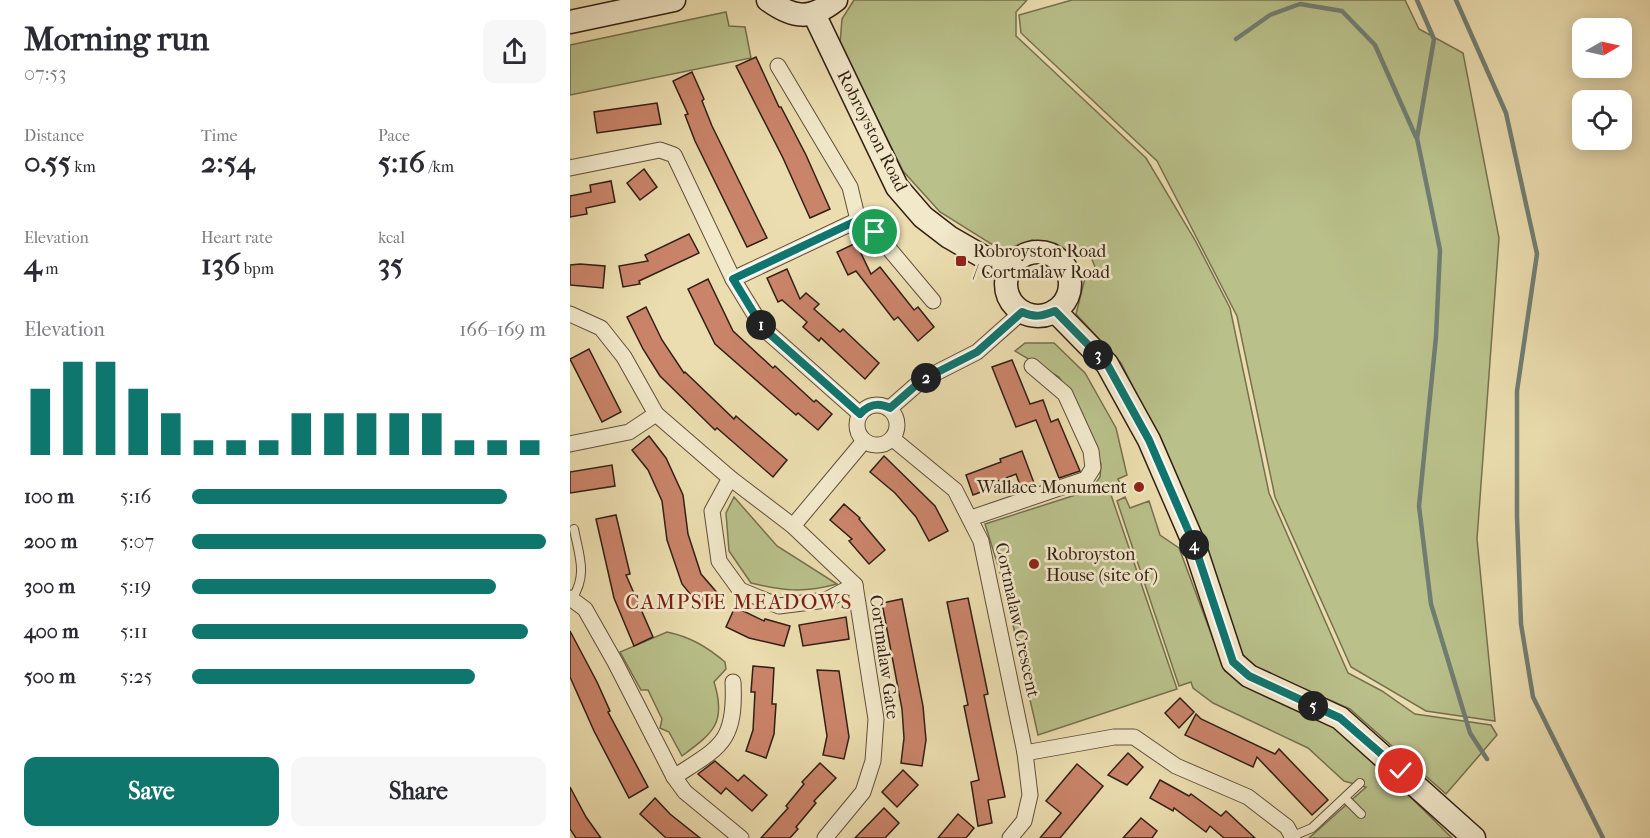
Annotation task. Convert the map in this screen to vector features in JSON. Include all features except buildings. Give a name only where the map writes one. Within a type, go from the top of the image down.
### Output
[{"type":"street","points":[[570,22],[674,0]]},
{"type":"street","points":[[768,0],[792,14],[814,14],[836,0]]},
{"type":"street","name":"Robroyston Road","points":[[814,14],[897,187],[923,217],[949,237],[1008,271]]},
{"type":"street","points":[[778,66],[850,187],[858,220],[875,232],[933,301]]},
{"type":"street","points":[[570,168],[660,150],[674,155],[733,279],[763,328],[860,414]]},
{"type":"street","points":[[733,279],[858,220]]},
{"type":"street","points":[[1039,252],[1048,254],[1064,264],[1068,271],[1070,289],[1068,298],[1055,311],[1042,316],[1032,316],[1022,312],[1011,302],[1007,290],[1008,271],[1019,258],[1039,252]]},
{"type":"street","points":[[1055,311],[1107,364],[1149,440],[1194,544],[1233,662],[1249,676],[1340,718],[1474,838]]},
{"type":"street","points":[[890,408],[922,380],[977,352],[1022,312]]},
{"type":"street","name":"Cortmalaw Gate","points":[[570,315],[601,328],[624,357],[656,414],[730,478],[793,526],[855,585],[876,719],[873,760],[863,792],[825,838]]},
{"type":"street","points":[[971,518],[1086,479],[1093,468],[1090,451],[1065,394],[1032,366]]},
{"type":"street","points":[[877,404],[890,408],[898,426],[893,438],[882,445],[869,444],[864,441],[858,431],[860,414],[870,405],[877,404]]},
{"type":"street","points":[[570,444],[629,432],[656,414]]},
{"type":"street","name":"Cortmalaw Crescent","points":[[893,438],[955,490],[981,541],[995,598],[1025,753],[1030,795],[1024,821],[1010,838]]},
{"type":"street","points":[[793,526],[864,441]]},
{"type":"street","points":[[730,478],[712,511],[719,561],[740,590],[779,606],[826,600],[855,585]]},
{"type":"street","points":[[571,599],[585,609],[674,777],[685,792],[741,838]]},
{"type":"street","points":[[674,777],[723,742],[734,705],[733,682]]},
{"type":"street","points":[[1025,753],[1114,737],[1134,737],[1176,766],[1248,797],[1287,827],[1293,837]]},
{"type":"lane","points":[[571,599],[580,586],[582,576],[574,529]]},
{"type":"lane","points":[[1293,837],[1312,828],[1360,783]]},
{"type":"lane","points":[[1345,798],[1360,814]]},
{"type":"green space","points":[[854,0],[1027,0],[1016,12],[1016,36],[1146,158],[1195,240],[1230,308],[1269,493],[1348,673],[1382,691],[1415,714],[1491,725],[1497,735],[1446,794],[1350,709],[1250,665],[1237,646],[1154,429],[1121,363],[1076,314],[1085,278],[1098,274],[1088,250],[1072,252],[1032,240],[1004,252],[940,212],[903,171],[840,43],[842,19]]},
{"type":"green space","points":[[1072,0],[1405,0],[1419,29],[1463,53],[1499,238],[1477,539],[1495,721],[1426,711],[1351,667],[1275,497],[1237,316],[1157,161],[1021,33],[1019,15]]},
{"type":"green space","points":[[726,12],[729,26],[745,27],[751,58],[570,95],[570,45]]},
{"type":"green space","points":[[1025,343],[1054,343],[1085,373],[1116,428],[1127,475],[1118,479],[1121,486],[1110,492],[1177,689],[1038,735],[1004,585],[985,524],[1091,490],[1100,477],[1101,464],[1083,415],[1059,377],[1015,351]]},
{"type":"green space","points":[[734,497],[777,546],[837,584],[794,590],[751,583],[729,551],[726,513]]},
{"type":"green space","points":[[1125,497],[1130,508],[1149,501],[1160,535],[1179,548],[1225,671],[1238,680],[1327,720],[1362,749],[1452,838],[1309,838],[1366,787],[1344,781],[1308,748],[1213,703],[1193,688],[1191,682],[1179,686],[1117,501]]},
{"type":"green space","points":[[667,632],[705,647],[725,662],[726,669],[714,682],[719,708],[714,726],[702,740],[682,756],[669,732],[660,728],[662,719],[648,690],[641,690],[620,652]]},
{"type":"waterway","points":[[1417,0],[1434,39],[1417,138],[1440,250],[1436,337],[1419,506],[1431,604],[1470,733],[1487,759]]},
{"type":"waterway","points":[[1456,0],[1506,113],[1537,254],[1517,391],[1517,517],[1521,624],[1533,697],[1603,838]]},
{"type":"waterway","points":[[1236,39],[1270,15],[1300,4],[1342,11],[1375,45],[1416,137]]},
{"type":"place","name":"Robroyston Road / Cortmalaw Road","points":[[961,261]]},
{"type":"place","name":"Wallace Monument","points":[[1139,487]]},
{"type":"place","name":"Robroyston House (site of)","points":[[1034,564]]},
{"type":"district","name":"CAMPSIE MEADOWS","points":[[739,602]]},
{"type":"route","points":[[875,232],[858,220],[733,279],[763,328],[860,414],[870,405],[884,405],[890,408],[922,380],[977,352],[999,335],[1022,312],[1032,316],[1042,316],[1055,311],[1107,364],[1149,440],[1194,544],[1233,662],[1249,676],[1340,718],[1401,771]]}]
